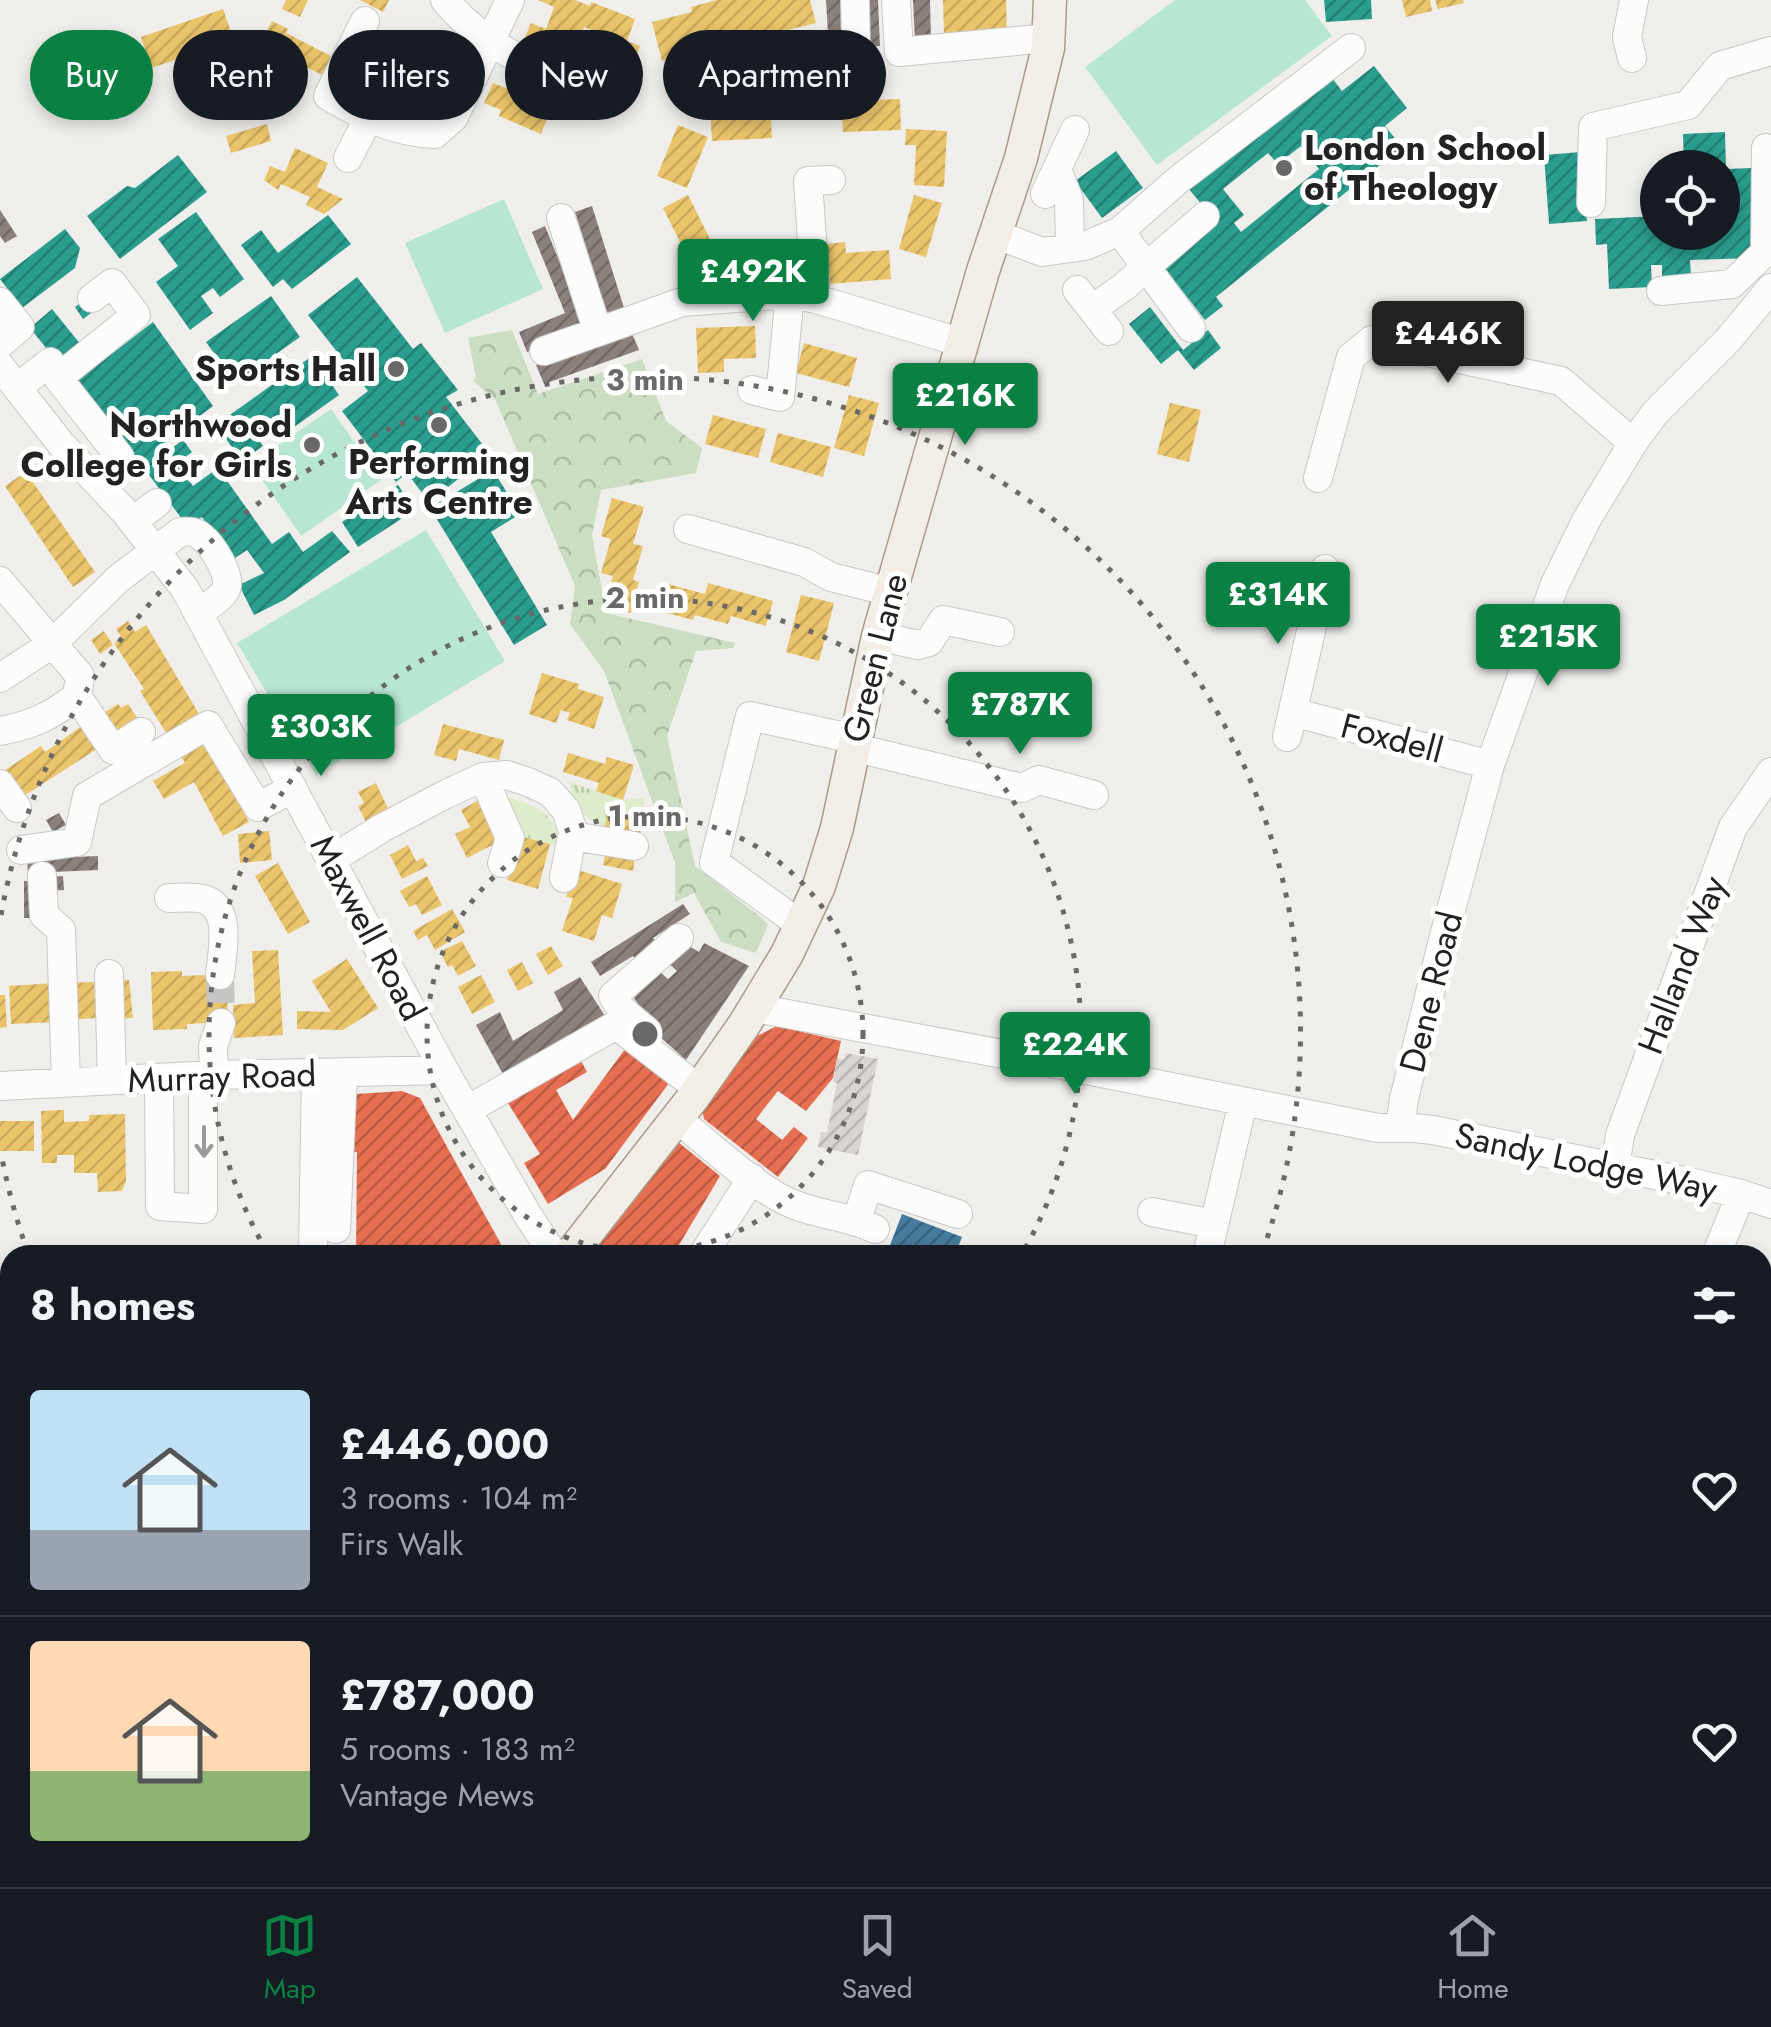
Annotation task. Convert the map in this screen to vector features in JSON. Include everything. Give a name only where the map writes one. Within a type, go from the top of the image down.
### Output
[{"type":"main road","name":"Green Lane","points":[[578,1245],[702,1085],[755,1008],[819,886],[836,828],[843,740],[878,636],[995,234],[1021,158],[1048,48],[1050,0]]},
{"type":"street","points":[[446,0],[455,12],[505,50]]},
{"type":"street","points":[[485,53],[510,0]]},
{"type":"street","points":[[854,0],[855,30]]},
{"type":"street","points":[[896,0],[899,52],[1048,38]]},
{"type":"street","points":[[1632,58],[1627,37],[1634,0]]},
{"type":"street","points":[[361,30],[365,21]]},
{"type":"street","points":[[995,234],[1042,252],[1084,246],[1120,231],[1178,180],[1351,48]]},
{"type":"street","points":[[1591,204],[1593,127],[1688,104],[1720,66],[1771,51]]},
{"type":"street","points":[[348,158],[368,120],[408,132],[435,134],[452,120]]},
{"type":"street","points":[[1070,248],[1069,200],[1051,182],[1075,130]]},
{"type":"street","points":[[1661,291],[1732,284],[1765,252],[1766,148],[1771,150]]},
{"type":"street","points":[[752,390],[780,397],[803,296],[808,182],[831,180]]},
{"type":"street","points":[[1093,310],[1205,216]]},
{"type":"street","points":[[562,218],[598,332]]},
{"type":"street","points":[[1120,231],[1191,328]]},
{"type":"street","points":[[92,298],[112,283],[136,315],[58,378],[120,458],[93,477]]},
{"type":"street","points":[[1732,284],[1752,311]]},
{"type":"street","name":"Dene Road","points":[[1400,1128],[1438,958],[1490,764],[1556,584],[1587,519],[1633,442],[1771,288]]},
{"type":"street","points":[[544,351],[682,302],[803,296],[963,343]]},
{"type":"street","points":[[0,302],[20,327],[0,344]]},
{"type":"street","points":[[1318,478],[1351,358],[1372,340],[1561,381],[1633,442]]},
{"type":"street","points":[[9,377],[50,362]]},
{"type":"street","name":"Maxwell Road","points":[[9,377],[61,444],[133,521],[185,589],[444,1070],[548,1245]]},
{"type":"street","points":[[133,521],[156,503]]},
{"type":"street","points":[[688,529],[804,562],[831,577],[891,592]]},
{"type":"street","points":[[0,678],[52,644],[118,579],[180,532],[202,536],[226,574],[224,592],[199,614]]},
{"type":"street","name":"Foxdell","points":[[1326,569],[1290,724],[1490,764]]},
{"type":"street","points":[[0,581],[80,676],[77,696],[113,750],[141,732]]},
{"type":"street","points":[[878,636],[918,645],[929,642],[943,620],[1000,632]]},
{"type":"street","points":[[0,731],[52,715],[77,696]]},
{"type":"street","points":[[21,850],[77,842],[88,796],[248,702]]},
{"type":"street","points":[[801,925],[714,862],[750,716],[1022,788],[1039,780],[1094,794]]},
{"type":"street","points":[[208,724],[258,807],[293,788]]},
{"type":"street","name":"Halland Way","points":[[1616,1167],[1620,1135],[1733,827],[1771,772]]},
{"type":"street","points":[[332,860],[413,811],[483,777],[508,775],[550,792],[566,810],[574,830],[564,878]]},
{"type":"street","points":[[483,777],[510,838],[502,863]]},
{"type":"street","points":[[0,784],[16,808]]},
{"type":"street","points":[[572,836],[634,846]]},
{"type":"street","points":[[42,876],[44,914],[61,930],[66,1082]]},
{"type":"street","points":[[169,898],[200,898],[215,906],[224,928],[220,975]]},
{"type":"street","points":[[679,938],[613,996],[621,1009],[702,1085]]},
{"type":"street","points":[[108,974],[112,1080]]},
{"type":"street","points":[[755,1008],[1378,1128],[1400,1128]]},
{"type":"street","points":[[158,1078],[160,1206],[203,1209],[209,1075],[212,1046],[220,1023]]},
{"type":"street","points":[[467,1110],[616,1025],[702,1085]]},
{"type":"street","name":"Murray Road","points":[[0,1086],[209,1075],[444,1070]]},
{"type":"street","points":[[329,1073],[336,1229]]},
{"type":"street","points":[[314,1245],[329,1073]]},
{"type":"street","points":[[1209,1245],[1243,1102]]},
{"type":"street","points":[[676,1118],[784,1200],[822,1214],[866,1225],[868,1185],[958,1214]]},
{"type":"street","name":"Sandy Lodge Way","points":[[1400,1128],[1433,1130],[1616,1167],[1771,1204]]},
{"type":"street","points":[[709,1245],[752,1178]]},
{"type":"street","points":[[1720,1245],[1742,1194]]},
{"type":"street","points":[[1152,1212],[1214,1224]]},
{"type":"green space","points":[[1175,0],[1305,0],[1332,36],[1157,165],[1085,67]]},
{"type":"green space","points":[[504,199],[543,289],[445,333],[405,243]]},
{"type":"green space","points":[[512,330],[538,394],[642,359],[666,421],[702,448],[696,473],[601,490],[592,535],[606,613],[735,643],[734,648],[696,651],[667,736],[695,866],[768,925],[756,953],[721,942],[694,893],[675,902],[675,863],[604,671],[570,624],[575,586],[495,399],[473,381],[476,377],[468,338]]},
{"type":"green space","points":[[331,409],[381,480],[301,536],[251,464]]},
{"type":"green space","points":[[426,530],[505,661],[316,775],[237,643]]},
{"type":"green space","points":[[569,782],[623,800],[644,798],[644,809],[624,811],[623,816],[608,813],[605,827],[580,811]]},
{"type":"green space","points":[[495,793],[530,805],[547,816],[564,848],[520,836],[522,828],[511,807]]},
{"type":"building: Homes","points":[[286,0],[308,0],[300,17],[282,9]]},
{"type":"building: Homes","points":[[360,0],[389,0],[383,12]]},
{"type":"building: Homes","points":[[538,0],[575,0],[590,6],[591,2],[635,19],[631,30],[528,30],[531,23],[546,29],[554,7]]},
{"type":"building: Homes","points":[[717,0],[810,0],[816,23],[788,30],[663,30],[662,61],[652,22],[692,12],[691,7]]},
{"type":"building: Homes","points":[[943,0],[1006,0],[1007,33],[944,35]]},
{"type":"building: Homes","points":[[1402,0],[1430,0],[1432,11],[1406,17]]},
{"type":"building: Homes","points":[[1435,0],[1463,0],[1464,3],[1438,9]]},
{"type":"building: Homes","points":[[223,9],[230,30],[173,30],[173,61],[153,67],[153,33]]},
{"type":"building: Homes","points":[[272,21],[288,29],[288,30],[268,30]]},
{"type":"building: Homes","points":[[308,44],[328,54],[322,75],[308,68]]},
{"type":"building: Homes","points":[[493,83],[505,88],[505,119],[499,116],[501,110],[485,101]]},
{"type":"building: Homes","points":[[886,99],[900,99],[901,130],[843,132],[842,120],[886,120]]},
{"type":"building: Homes","points":[[508,120],[547,120],[541,134]]},
{"type":"building: Homes","points":[[711,120],[771,120],[772,138],[712,141]]},
{"type":"building: Homes","points":[[267,124],[271,141],[231,153],[226,136]]},
{"type":"building: Homes","points":[[678,125],[708,137],[687,188],[657,176]]},
{"type":"building: Homes","points":[[906,129],[947,131],[944,187],[914,185],[916,145],[905,145]]},
{"type":"building: Homes","points":[[295,148],[328,163],[317,187],[343,199],[324,214],[306,205],[310,197],[281,184],[278,190],[264,180],[270,166],[285,172]]},
{"type":"building: Homes","points":[[688,195],[712,243],[687,256],[663,208]]},
{"type":"building: Homes","points":[[914,195],[942,203],[926,257],[899,249]]},
{"type":"building: Homes","points":[[845,242],[846,253],[889,250],[891,279],[830,284],[827,244]]},
{"type":"building: Homes","points":[[725,244],[780,244],[780,272],[725,272]]},
{"type":"building: Homes","points":[[755,326],[756,358],[724,359],[724,372],[698,373],[696,328]]},
{"type":"building: Homes","points":[[804,343],[857,358],[849,387],[796,373]]},
{"type":"building: Homes","points":[[849,395],[879,403],[864,456],[834,448]]},
{"type":"building: Homes","points":[[1170,403],[1201,410],[1189,462],[1157,454]]},
{"type":"building: Homes","points":[[713,415],[766,429],[758,458],[705,444]]},
{"type":"building: Homes","points":[[778,433],[831,447],[823,477],[770,462]]},
{"type":"building: Homes","points":[[26,472],[95,572],[73,587],[5,486]]},
{"type":"building: Homes","points":[[612,498],[644,507],[633,544],[643,546],[633,580],[639,582],[631,613],[604,606],[613,576],[601,573],[611,539],[601,536]]},
{"type":"building: Homes","points":[[664,583],[705,594],[708,583],[773,601],[766,626],[731,616],[728,624],[656,610]]},
{"type":"building: Homes","points":[[801,595],[834,603],[819,661],[786,652]]},
{"type":"building: Homes","points":[[128,621],[135,632],[146,625],[205,724],[173,744],[114,643],[122,638],[116,629]]},
{"type":"building: Homes","points":[[104,631],[113,645],[100,654],[91,640]]},
{"type":"building: Homes","points":[[542,673],[579,684],[578,689],[604,697],[594,729],[567,720],[570,713],[561,710],[556,723],[529,714]]},
{"type":"building: Homes","points":[[118,704],[121,708],[128,704],[138,719],[110,737],[101,723],[108,718],[105,712]]},
{"type":"building: Homes","points":[[443,724],[504,740],[499,760],[459,749],[456,761],[434,755]]},
{"type":"building: Homes","points":[[82,726],[97,749],[22,797],[4,771],[41,746],[45,752]]},
{"type":"building: Homes","points":[[200,732],[249,822],[223,836],[194,782],[164,799],[153,781],[185,763],[175,745]]},
{"type":"building: Homes","points":[[568,753],[605,764],[607,757],[634,765],[623,800],[596,791],[599,783],[563,772]]},
{"type":"building: Homes","points":[[376,783],[389,811],[366,822],[358,806],[364,803],[358,792]]},
{"type":"building: Homes","points":[[479,800],[500,841],[467,858],[455,834],[470,827],[461,810]]},
{"type":"building: Homes","points":[[608,812],[643,821],[640,835],[605,827]]},
{"type":"building: Homes","points":[[269,831],[272,860],[240,863],[238,834]]},
{"type":"building: Homes","points":[[520,836],[550,844],[538,889],[507,880]]},
{"type":"building: Homes","points":[[408,845],[416,861],[423,858],[428,866],[402,879],[390,855]]},
{"type":"building: Homes","points":[[606,851],[635,857],[633,871],[603,865]]},
{"type":"building: Homes","points":[[278,863],[310,922],[288,934],[255,876]]},
{"type":"building: Homes","points":[[575,869],[622,884],[612,918],[602,915],[594,941],[562,931],[573,898],[566,897]]},
{"type":"building: Homes","points":[[427,876],[442,905],[422,915],[416,904],[409,907],[400,891]]},
{"type":"building: Homes","points":[[452,909],[465,932],[435,950],[427,935],[418,940],[413,931]]},
{"type":"building: Homes","points":[[462,941],[476,966],[458,976],[440,952]]},
{"type":"building: Homes","points":[[551,946],[563,966],[548,975],[536,954]]},
{"type":"building: Homes","points":[[278,950],[283,1035],[234,1038],[233,1005],[255,1003],[252,951]]},
{"type":"building: Homes","points":[[347,959],[378,1008],[343,1030],[297,1029],[297,1011],[331,1012],[312,981]]},
{"type":"building: Homes","points":[[522,962],[533,983],[518,991],[507,970]]},
{"type":"building: Homes","points":[[182,971],[182,976],[227,974],[228,1022],[153,1030],[151,972]]},
{"type":"building: Homes","points":[[481,975],[495,1002],[472,1014],[458,987]]},
{"type":"building: Homes","points":[[129,980],[133,1018],[116,1019],[113,981]]},
{"type":"building: Homes","points":[[94,982],[96,1018],[68,1020],[66,983]]},
{"type":"building: Homes","points":[[55,983],[57,1022],[11,1024],[9,986]]},
{"type":"building: Homes","points":[[0,995],[5,995],[7,1027],[0,1028]]},
{"type":"building: Homes","points":[[64,1110],[64,1122],[89,1121],[89,1115],[125,1114],[126,1181],[122,1191],[98,1192],[97,1173],[74,1173],[74,1155],[57,1155],[57,1163],[42,1163],[41,1111]]},
{"type":"building: Homes","points":[[0,1121],[34,1121],[34,1151],[0,1151]]},
{"type":"building: Shops","points":[[777,1026],[841,1041],[833,1078],[806,1111],[778,1091],[756,1119],[782,1140],[794,1127],[808,1138],[778,1177],[704,1119],[702,1109],[757,1036]]},
{"type":"building: Shops","points":[[628,1045],[672,1079],[605,1169],[548,1204],[524,1163],[540,1154],[504,1097],[578,1055],[587,1072],[556,1090],[573,1120]]},
{"type":"building: Shops","points":[[402,1091],[420,1098],[501,1245],[356,1245],[357,1152],[341,1153],[342,1095]]},
{"type":"building: Shops","points":[[678,1142],[720,1176],[679,1245],[596,1245]]},
{"type":"building: Schools","name":"London School of Theology","points":[[1324,0],[1371,0],[1372,19],[1326,22]]},
{"type":"building: Schools","name":"London School of Theology","points":[[1374,66],[1407,108],[1385,126],[1402,147],[1216,297],[1223,306],[1205,320],[1177,284],[1167,292],[1149,269],[1213,218],[1188,188],[1329,74],[1342,91]],"holes":[[[1301,146],[1319,169],[1241,232],[1234,223],[1244,215],[1223,189],[1268,153],[1278,164]]]},
{"type":"building: Schools","points":[[1725,132],[1725,150],[1683,150],[1683,134]]},
{"type":"building: Schools","points":[[1116,151],[1143,188],[1102,218],[1075,181]]},
{"type":"building: Schools","points":[[1581,152],[1587,221],[1549,224],[1544,155]]},
{"type":"building: Schools","points":[[178,155],[207,192],[120,259],[87,216],[127,186],[135,188]]},
{"type":"building: Schools","points":[[1740,168],[1751,168],[1754,258],[1690,260],[1691,275],[1662,277],[1662,265],[1651,265],[1652,287],[1609,289],[1607,244],[1596,245],[1595,219],[1640,217],[1640,250],[1740,250]]},
{"type":"building: Schools","points":[[196,212],[244,279],[220,297],[213,288],[201,296],[213,313],[190,330],[156,282],[178,266],[158,239]]},
{"type":"building: Schools","points":[[328,215],[351,244],[292,289],[283,279],[273,287],[241,245],[261,230],[278,253]]},
{"type":"building: Schools","points":[[65,229],[80,248],[75,268],[22,308],[0,279]]},
{"type":"building: Schools","name":"Sports Hall","points":[[357,277],[413,349],[421,343],[458,390],[446,397],[490,454],[429,502],[407,473],[396,482],[342,411],[368,391],[308,315]]},
{"type":"building: Schools","points":[[271,296],[300,337],[235,383],[206,342]]},
{"type":"building: Schools","points":[[86,299],[95,310],[83,319],[75,307]]},
{"type":"building: Schools","points":[[1150,307],[1183,350],[1208,330],[1221,348],[1194,370],[1178,350],[1161,364],[1129,324]]},
{"type":"building: Schools","points":[[52,309],[86,351],[63,369],[30,328]]},
{"type":"building: Schools","points":[[153,322],[213,406],[164,443],[169,450],[183,440],[192,452],[176,464],[193,486],[218,468],[272,544],[289,532],[303,552],[332,531],[350,552],[284,600],[254,615],[239,585],[264,573],[247,550],[232,560],[202,517],[188,527],[78,380]]},
{"type":"building: Schools","points":[[312,356],[339,395],[276,440],[267,427],[255,435],[263,446],[242,461],[216,425]]},
{"type":"building: Schools","points":[[493,470],[520,514],[491,532],[547,625],[514,645],[430,508]]},
{"type":"building: Schools","points":[[398,485],[415,510],[358,547],[342,522]]},
{"type":"building: Public","points":[[902,1214],[962,1237],[959,1245],[890,1245]]},
{"type":"building: Industry","points":[[826,0],[844,0],[846,30],[828,30]]},
{"type":"building: Industry","points":[[861,0],[878,0],[879,30],[862,30]]},
{"type":"building: Industry","points":[[913,0],[930,0],[931,41],[915,41]]},
{"type":"building: Industry","points":[[592,206],[625,311],[608,316],[575,212]]},
{"type":"building: Industry","points":[[0,210],[17,236],[5,243],[0,236]]},
{"type":"building: Industry","points":[[545,226],[586,327],[527,352],[519,332],[565,313],[532,232]]},
{"type":"building: Industry","points":[[631,331],[639,350],[544,384],[536,365]]},
{"type":"building: Industry","points":[[59,813],[66,825],[53,832],[46,820]]},
{"type":"building: Industry","points":[[98,856],[98,870],[28,873],[27,859]]},
{"type":"building: Industry","points":[[63,876],[64,890],[49,891],[48,877]]},
{"type":"building: Industry","points":[[24,881],[34,881],[34,918],[24,918]]},
{"type":"building: Industry","points":[[683,904],[690,914],[653,938],[661,950],[639,964],[633,956],[600,976],[591,962]]},
{"type":"building: Industry","points":[[684,943],[699,952],[704,943],[749,966],[686,1060],[660,1037],[634,998],[659,971],[668,979],[677,971],[667,962]]},
{"type":"building: Industry","points":[[580,977],[605,1016],[504,1076],[476,1025],[500,1012],[513,1041],[563,1010],[554,992]]},
{"type":"building: Other","points":[[846,1053],[878,1059],[858,1155],[818,1147],[821,1132],[827,1133],[837,1083],[833,1082],[837,1058],[844,1059]]},
{"type":"tunnel","points":[[220,975],[221,1023]]},
{"type":"place","name":"London School of Theology","points":[[1284,168]]},
{"type":"place","name":"Sports Hall","points":[[396,369]]},
{"type":"place","name":"Performing Arts Centre","points":[[439,425]]},
{"type":"place","name":"Northwood College for Girls","points":[[312,445]]}]
